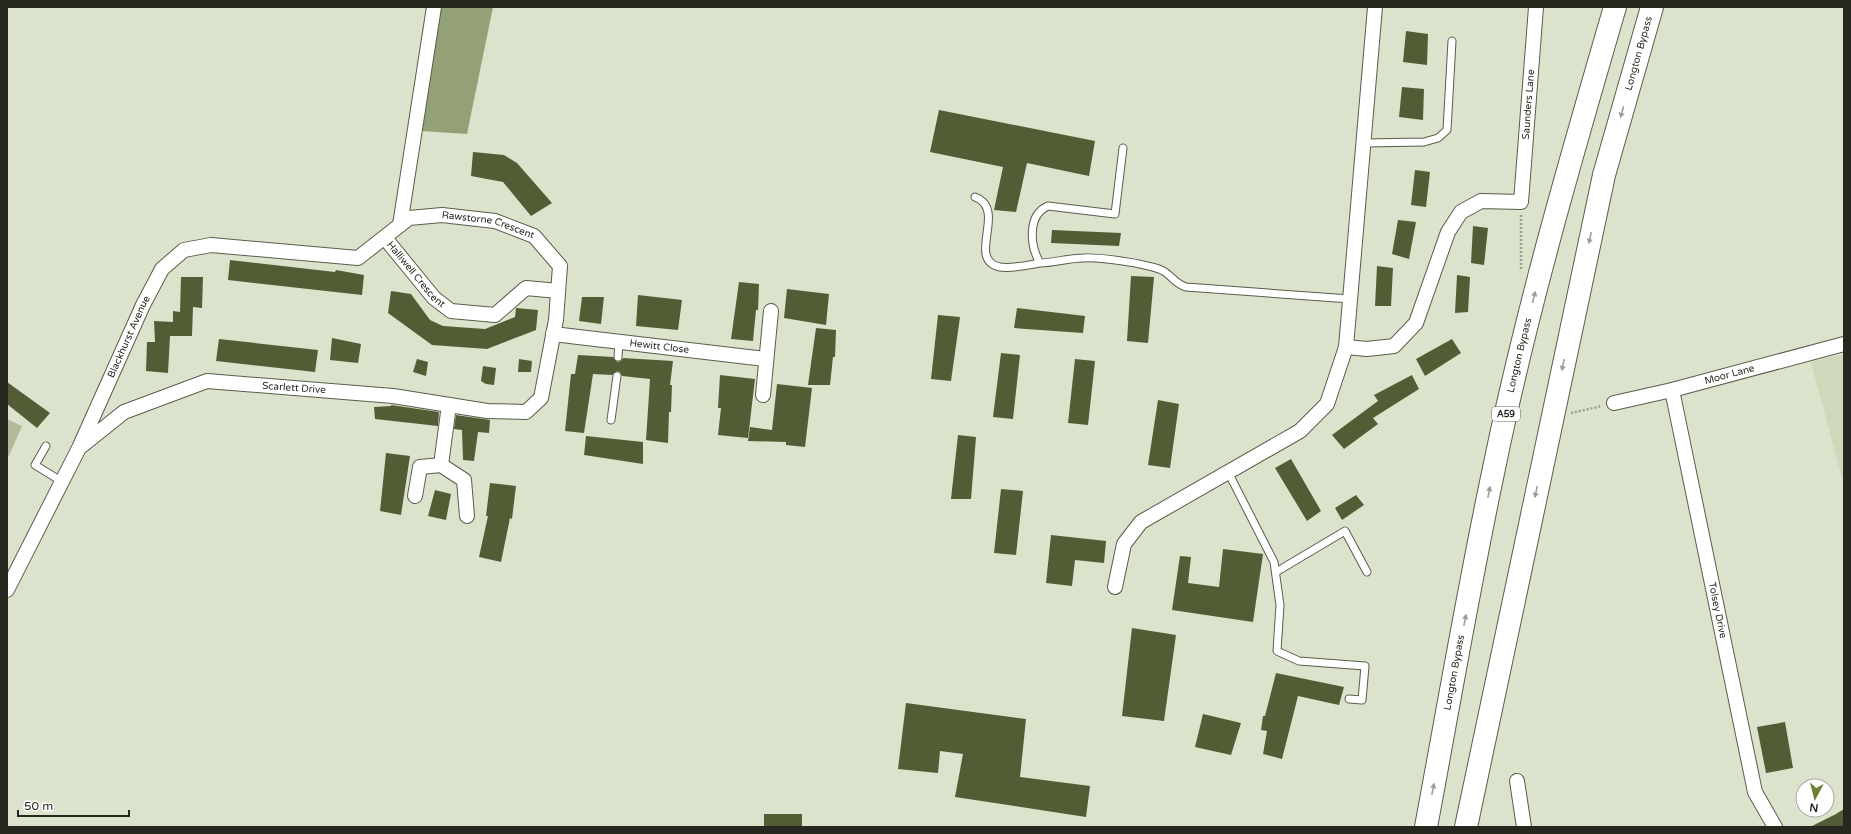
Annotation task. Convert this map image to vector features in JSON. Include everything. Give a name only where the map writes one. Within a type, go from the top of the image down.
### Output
[{"type":"highway","name":"Longton Bypass","points":[[1426,827],[1493,474],[1536,287],[1562,189],[1615,7]]},
{"type":"highway","name":"Longton Bypass","points":[[1466,827],[1604,175],[1652,7]]},
{"type":"street","points":[[400,225],[434,7]]},
{"type":"street","points":[[1115,587],[1124,544],[1141,522],[1300,430],[1327,404],[1346,347],[1375,7]]},
{"type":"street","name":"Saunders Lane","points":[[1521,202],[1536,7]]},
{"type":"street","points":[[1346,347],[1367,349],[1394,346],[1416,323],[1448,232],[1461,212],[1481,201],[1521,202]]},
{"type":"street","name":"Rawstorne Crescent","points":[[358,258],[409,218],[442,215],[495,221],[534,236],[560,266],[554,334],[541,398],[526,412]]},
{"type":"street","name":"Halliwell Crescent","points":[[385,238],[434,298],[451,311],[495,315],[526,288],[558,291]]},
{"type":"street","name":"Blackhurst Avenue","points":[[7,590],[78,448],[143,304],[162,269],[184,250],[211,246],[358,258]]},
{"type":"street","points":[[763,395],[771,311]]},
{"type":"street","name":"Hewitt Close","points":[[554,334],[766,359]]},
{"type":"street","name":"Moor Lane","points":[[1614,403],[1672,390],[1844,344]]},
{"type":"street","name":"Scarlett Drive","points":[[78,448],[124,412],[207,381],[394,396],[487,411],[526,412]]},
{"type":"street","name":"Tolsey Drive","points":[[1672,390],[1755,792],[1775,827]]},
{"type":"street","points":[[441,465],[449,405]]},
{"type":"street","points":[[415,496],[420,467],[441,465],[464,480],[467,516]]},
{"type":"street","points":[[1517,781],[1524,827]]},
{"type":"lane","points":[[1364,143],[1424,142],[1438,138],[1447,130],[1452,41]]},
{"type":"lane","points":[[1040,263],[1033,249],[1032,229],[1037,213],[1042,209],[1048,206],[1115,214],[1123,148]]},
{"type":"lane","points":[[975,197],[984,202],[987,211],[988,230],[985,252],[986,257],[990,263],[1000,267],[1083,258],[1136,263],[1160,269],[1168,273],[1178,285],[1186,287],[1350,299]]},
{"type":"lane","points":[[618,357],[619,342]]},
{"type":"lane","points":[[612,420],[617,376]]},
{"type":"lane","points":[[46,446],[35,465],[61,481]]},
{"type":"lane","points":[[1228,472],[1274,562],[1280,605],[1277,651],[1299,661],[1365,666],[1362,700],[1349,699]]},
{"type":"lane","points":[[1276,572],[1345,531],[1367,572]]},
{"type":"path","points":[[1521,202],[1520,270],[1536,287]]},
{"type":"path","points":[[1567,414],[1614,403]]},
{"type":"shaded area","points":[[438,7],[493,7],[467,134],[422,131],[439,11]]},
{"type":"shaded area","points":[[1844,354],[1844,486],[1811,362]]},
{"type":"shaded area","points":[[7,419],[22,426],[9,456],[7,455]]},
{"type":"building","points":[[1406,31],[1428,34],[1427,65],[1403,62]]},
{"type":"building","points":[[1402,87],[1424,89],[1423,120],[1399,117]]},
{"type":"building","points":[[939,110],[1095,141],[1089,176],[1027,163],[1016,212],[994,210],[1003,167],[930,152]]},
{"type":"building","points":[[473,152],[504,155],[517,163],[552,203],[531,216],[503,182],[471,176]]},
{"type":"building","points":[[1415,170],[1430,172],[1426,207],[1411,205]]},
{"type":"building","points":[[1398,220],[1416,222],[1409,259],[1392,254]]},
{"type":"building","points":[[1473,226],[1488,228],[1484,265],[1471,263]]},
{"type":"building","points":[[1052,230],[1121,233],[1119,246],[1051,243]]},
{"type":"building","points":[[230,260],[335,272],[336,270],[364,275],[362,295],[228,280]]},
{"type":"building","points":[[1377,266],[1393,268],[1391,306],[1375,306]]},
{"type":"building","points":[[1457,275],[1470,277],[1468,312],[1455,313]]},
{"type":"building","points":[[1131,276],[1154,277],[1148,343],[1127,341]]},
{"type":"building","points":[[181,277],[203,277],[202,308],[193,307],[192,336],[170,336],[168,373],[146,371],[147,342],[155,342],[154,321],[173,322],[173,311],[180,312]]},
{"type":"building","points":[[739,282],[759,284],[758,310],[756,310],[753,341],[731,339]]},
{"type":"building","points":[[787,289],[829,294],[826,325],[784,318]]},
{"type":"building","points":[[391,291],[411,294],[430,320],[443,326],[485,329],[515,317],[516,308],[538,310],[536,330],[487,349],[432,345],[388,313]]},
{"type":"building","points":[[638,295],[682,300],[678,330],[636,326]]},
{"type":"building","points":[[582,297],[604,297],[601,324],[579,321]]},
{"type":"building","points":[[1017,308],[1085,316],[1083,333],[1014,328]]},
{"type":"building","points":[[938,315],[960,317],[951,381],[931,379]]},
{"type":"building","points":[[816,328],[836,330],[835,357],[833,357],[830,385],[808,385]]},
{"type":"building","points":[[332,338],[361,344],[358,363],[330,360]]},
{"type":"building","points":[[219,339],[318,350],[315,372],[216,361]]},
{"type":"building","points":[[1452,339],[1461,353],[1425,376],[1416,359]]},
{"type":"building","points":[[1001,353],[1020,355],[1013,419],[993,417]]},
{"type":"building","points":[[578,355],[613,357],[617,362],[621,361],[623,358],[673,361],[670,385],[672,385],[668,443],[646,440],[650,379],[622,376],[620,372],[617,371],[612,375],[593,374],[584,433],[565,431],[571,374],[575,374]]},
{"type":"building","points":[[417,359],[428,362],[426,376],[413,372]]},
{"type":"building","points":[[519,359],[532,361],[531,372],[518,372]]},
{"type":"building","points":[[1075,359],[1095,361],[1088,425],[1068,423]]},
{"type":"building","points":[[483,366],[496,368],[494,385],[486,384],[481,381]]},
{"type":"building","points":[[720,375],[755,379],[748,438],[718,435],[721,408],[718,408]]},
{"type":"building","points":[[1412,375],[1419,389],[1373,418],[1378,424],[1344,449],[1332,435],[1378,401],[1374,395]]},
{"type":"building","points":[[7,382],[50,413],[37,428],[7,404]]},
{"type":"building","points":[[777,384],[812,388],[805,447],[786,445],[786,442],[748,441],[750,427],[772,430]]},
{"type":"building","points":[[1158,400],[1179,404],[1170,468],[1148,465]]},
{"type":"building","points":[[391,405],[439,412],[438,426],[375,419],[374,407]]},
{"type":"building","points":[[456,415],[490,420],[489,433],[478,432],[474,461],[463,460],[462,430],[454,429]]},
{"type":"building","points":[[958,435],[976,437],[971,499],[951,499]]},
{"type":"building","points":[[586,436],[643,442],[643,464],[584,455]]},
{"type":"building","points":[[386,453],[410,456],[401,515],[380,511]]},
{"type":"building","points":[[1291,459],[1321,511],[1307,521],[1275,468]]},
{"type":"building","points":[[490,483],[516,486],[512,519],[510,518],[501,562],[479,557],[488,516],[486,516]]},
{"type":"building","points":[[1001,489],[1023,491],[1016,555],[994,553]]},
{"type":"building","points":[[435,490],[451,494],[446,520],[428,516]]},
{"type":"building","points":[[1356,495],[1364,505],[1342,520],[1335,508]]},
{"type":"building","points":[[1051,535],[1106,541],[1104,563],[1075,560],[1072,586],[1046,583]]},
{"type":"building","points":[[1223,549],[1263,554],[1253,622],[1172,610],[1180,556],[1191,557],[1188,583],[1219,587]]},
{"type":"building","points":[[1132,628],[1176,635],[1164,721],[1122,716]]},
{"type":"building","points":[[1276,673],[1344,687],[1339,705],[1298,696],[1282,759],[1263,754],[1267,731],[1261,730],[1263,716],[1265,716]]},
{"type":"building","points":[[906,703],[1026,719],[1020,777],[1090,786],[1086,817],[955,797],[963,754],[940,751],[938,773],[898,769]]},
{"type":"building","points":[[1203,714],[1241,723],[1231,755],[1195,747]]},
{"type":"building","points":[[1785,722],[1793,768],[1766,773],[1757,727]]},
{"type":"building","points":[[1844,809],[1844,827],[1810,827],[1828,818],[1835,818],[1836,814]]},
{"type":"building","points":[[764,814],[802,814],[802,827],[764,827]]}]
